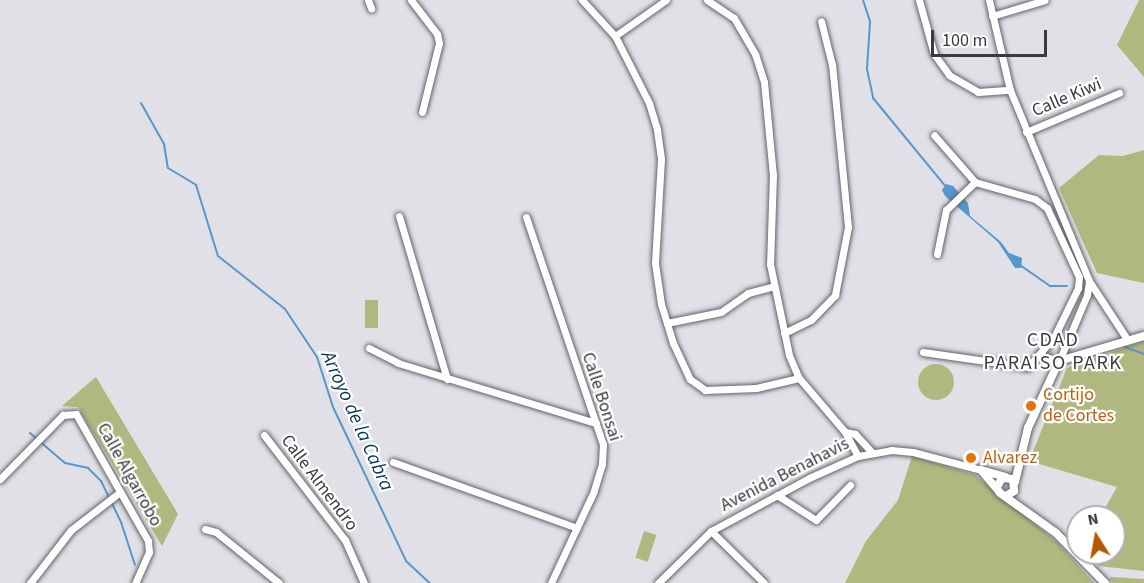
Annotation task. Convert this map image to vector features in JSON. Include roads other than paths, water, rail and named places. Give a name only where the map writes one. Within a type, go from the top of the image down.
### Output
[{"type":"street","points":[[368,0],[371,8]]},
{"type":"street","points":[[411,0],[437,33],[440,44],[422,112]]},
{"type":"street","points":[[582,0],[615,36],[644,89],[657,130],[662,159],[655,263],[667,323],[690,379],[705,390],[756,388],[799,378]]},
{"type":"street","points":[[615,36],[666,0]]},
{"type":"street","points":[[707,0],[725,10],[742,29],[764,82],[773,175],[770,256],[784,333],[799,378],[845,432],[858,456]]},
{"type":"street","points":[[919,0],[934,54],[949,75],[978,92],[1010,90]]},
{"type":"street","points":[[989,0],[1010,90],[1026,132],[1089,280],[1127,339]]},
{"type":"street","points":[[992,16],[1045,0]]},
{"type":"street","points":[[784,333],[824,310],[835,295],[848,227],[832,65],[821,21]]},
{"type":"street","name":"Calle Kiwi","points":[[1026,132],[1119,93]]},
{"type":"street","points":[[923,352],[1024,368],[1032,365],[1043,356],[1078,288],[1077,267],[1047,208],[1035,199],[975,182],[934,135]]},
{"type":"street","points":[[937,254],[946,210],[975,182]]},
{"type":"street","points":[[399,216],[447,379]]},
{"type":"street","name":"Calle Bonsai","points":[[526,217],[603,444],[602,464],[577,528],[551,583]]},
{"type":"street","points":[[1024,508],[1015,485],[1018,460],[1028,428],[1087,295],[1089,280]]},
{"type":"street","points":[[667,323],[729,309],[748,293],[774,286]]},
{"type":"street","points":[[1043,356],[1059,360],[1144,336]]},
{"type":"street","points":[[369,348],[398,363],[596,423]]},
{"type":"street","name":"Calle Algarrobo","points":[[0,479],[66,413],[76,414],[149,546],[135,583]]},
{"type":"street","points":[[845,432],[855,434],[872,452]]},
{"type":"street","name":"Calle Almendro","points":[[264,435],[345,540],[364,583]]},
{"type":"street","name":"Avenida Benahavis","points":[[658,583],[711,531],[777,495],[858,456],[872,452],[912,452],[1005,477],[1015,485]]},
{"type":"street","points":[[997,487],[1018,460]]},
{"type":"street","points":[[393,462],[577,528]]},
{"type":"street","points":[[981,470],[1006,496],[1056,533],[1105,583]]},
{"type":"street","points":[[777,495],[816,520],[850,484]]},
{"type":"street","points":[[1006,496],[1015,485]]},
{"type":"street","points":[[30,583],[71,530],[118,493]]},
{"type":"street","points":[[205,529],[216,532],[279,583]]},
{"type":"street","points":[[711,531],[764,583]]},
{"type":"water","points":[[946,184],[953,186],[968,203],[970,216],[1001,242],[1009,253],[1022,258],[1021,268],[1015,268],[998,242],[945,196],[942,190]]},
{"type":"waterway","points":[[863,0],[870,22],[867,69],[873,98],[946,187]]},
{"type":"waterway","name":"Arroyo de la Cabra","points":[[141,103],[164,144],[168,168],[196,185],[218,256],[285,309],[317,357],[333,407],[406,561],[430,583]]},
{"type":"waterway","points":[[1020,265],[1050,286],[1067,286]]},
{"type":"waterway","points":[[1125,347],[1144,354]]},
{"type":"waterway","points":[[30,433],[65,463],[88,468],[101,481],[121,522],[135,565]]},
{"type":"place","name":"Cortijo de Cortes","points":[[1031,406]]},
{"type":"place","name":"Alvarez","points":[[971,458]]},
{"type":"district","name":"CDAD PARAISO PARK","points":[[1053,352]]}]
